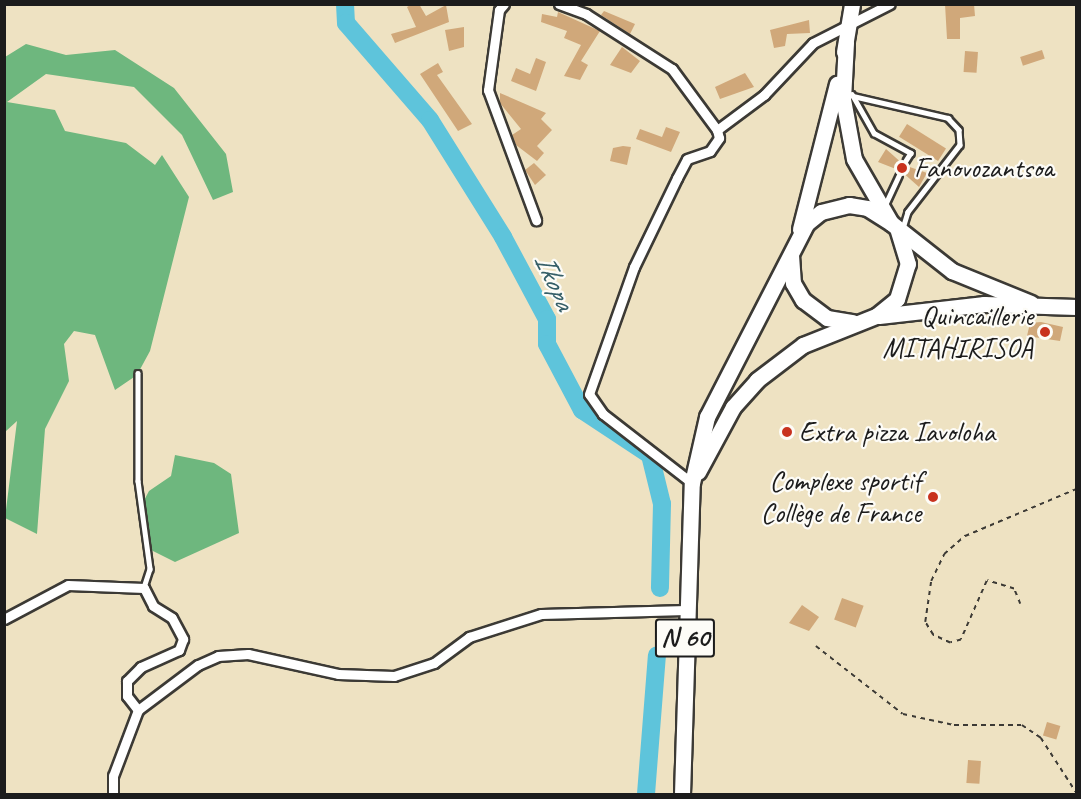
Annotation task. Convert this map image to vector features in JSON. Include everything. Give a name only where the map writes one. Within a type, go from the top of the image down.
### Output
[{"type":"main road","points":[[852,4],[846,42],[844,80],[854,159],[894,224],[908,255],[907,273],[897,298],[876,316]]},
{"type":"main road","points":[[846,42],[797,237],[791,273],[803,300],[826,318],[856,322]]},
{"type":"main road","points":[[692,483],[707,417],[797,237],[813,217],[839,206],[867,208],[894,224],[951,272],[1031,303]]},
{"type":"main road","points":[[692,483],[733,407],[757,380],[803,345],[856,322],[876,316],[1031,303],[1077,307]]},
{"type":"main road","name":"N 60","points":[[682,795],[686,610],[692,483]]},
{"type":"street","points":[[504,4],[499,10],[488,90],[536,220]]},
{"type":"street","points":[[559,4],[586,14],[672,69],[717,130],[719,138],[710,151],[687,159],[672,188],[634,267],[589,394],[603,414],[692,483]]},
{"type":"street","points":[[717,130],[764,95],[813,42],[890,4]]},
{"type":"street","points":[[4,619],[32,609],[62,586],[144,588],[153,606],[172,618],[183,639],[178,650],[141,667],[127,681],[127,696],[138,710]]},
{"type":"street","points":[[113,795],[113,776],[138,710],[198,665],[218,656],[248,654],[338,674],[394,676],[434,663],[469,637],[541,614],[686,610]]},
{"type":"lane","points":[[844,80],[874,132],[911,153],[906,161]]},
{"type":"lane","points":[[853,96],[948,118],[959,130],[960,145],[908,212],[894,224]]},
{"type":"lane","points":[[894,224],[899,175]]},
{"type":"lane","points":[[138,373],[138,482],[150,569],[144,588]]},
{"type":"path","points":[[1020,604],[1014,589],[987,581],[961,640],[950,644],[933,635],[925,622],[931,581],[951,548],[964,536],[1077,489]]},
{"type":"path","points":[[4,557],[4,582]]},
{"type":"path","points":[[816,646],[903,714],[954,725],[1022,725],[1041,738],[1077,792]]},
{"type":"path","points":[[891,795],[966,795]]},
{"type":"green space","points":[[26,44],[66,55],[115,50],[174,88],[226,154],[233,192],[213,200],[182,135],[134,87],[46,74],[7,102],[55,110],[65,131],[126,143],[155,165],[162,155],[189,197],[150,351],[137,375],[115,390],[95,335],[74,331],[64,344],[69,381],[45,429],[37,534],[5,518],[17,421],[5,432],[5,57]]},
{"type":"green space","points":[[175,455],[214,463],[231,474],[239,533],[175,562],[149,549],[140,508],[149,491],[171,476]]},
{"type":"building","points":[[419,4],[426,16],[446,5],[449,22],[395,43],[391,34],[416,27],[407,7]]},
{"type":"building","points":[[945,4],[974,4],[975,16],[960,18],[960,39],[947,39]]},
{"type":"building","points":[[604,11],[635,24],[630,34],[601,15]]},
{"type":"building","points":[[558,12],[600,31],[581,61],[588,65],[580,80],[564,76],[581,45],[564,38],[567,31],[541,22],[542,14],[557,17]]},
{"type":"building","points":[[809,20],[810,33],[787,34],[785,46],[774,48],[770,30]]},
{"type":"building","points":[[464,27],[464,47],[449,51],[445,30]]},
{"type":"building","points":[[622,47],[640,61],[631,73],[610,65]]},
{"type":"building","points":[[1042,50],[1045,59],[1023,66],[1020,57]]},
{"type":"building","points":[[965,51],[978,52],[977,73],[964,72]]},
{"type":"building","points":[[536,58],[546,62],[536,91],[511,81],[516,68],[530,74]]},
{"type":"building","points":[[438,63],[443,72],[437,75],[472,124],[458,131],[420,74]]},
{"type":"building","points":[[745,73],[754,87],[720,99],[715,87]]},
{"type":"building","points":[[500,93],[546,113],[541,119],[552,130],[537,146],[544,153],[537,161],[516,145],[512,135],[521,129],[500,103]]},
{"type":"building","points":[[907,124],[946,148],[938,161],[899,137]]},
{"type":"building","points":[[666,127],[680,132],[671,152],[636,139],[640,129],[662,137]]},
{"type":"building","points":[[631,147],[627,165],[610,161],[613,148]]},
{"type":"building","name":"Fanovozantsoa","points":[[886,149],[904,165],[927,173],[919,187],[901,171],[878,162]]},
{"type":"building","points":[[534,163],[546,175],[535,185],[525,170]]},
{"type":"building","name":"Quincaillerie MITAHIRISOA","points":[[1041,322],[1063,327],[1060,341],[1027,336],[1030,323]]},
{"type":"building","points":[[842,598],[864,606],[856,627],[834,620]]},
{"type":"building","points":[[802,605],[819,617],[809,631],[789,623]]},
{"type":"building","points":[[1047,722],[1060,726],[1056,739],[1043,735]]},
{"type":"building","points":[[968,760],[981,761],[979,784],[966,783]]},
{"type":"waterway","name":"Ikopa","points":[[345,4],[346,23],[430,120],[503,237],[547,319],[547,344],[582,410],[650,455],[662,504],[660,588]]},
{"type":"waterway","name":"Ikopa","points":[[646,794],[657,655]]},
{"type":"place","name":"Fanovozantsoa","points":[[902,168]]},
{"type":"place","name":"Quincaillerie MITAHIRISOA","points":[[1045,332]]},
{"type":"place","name":"Extra pizza Iavoloha","points":[[787,432]]},
{"type":"place","name":"Complexe sportif Collège de France","points":[[933,497]]}]
